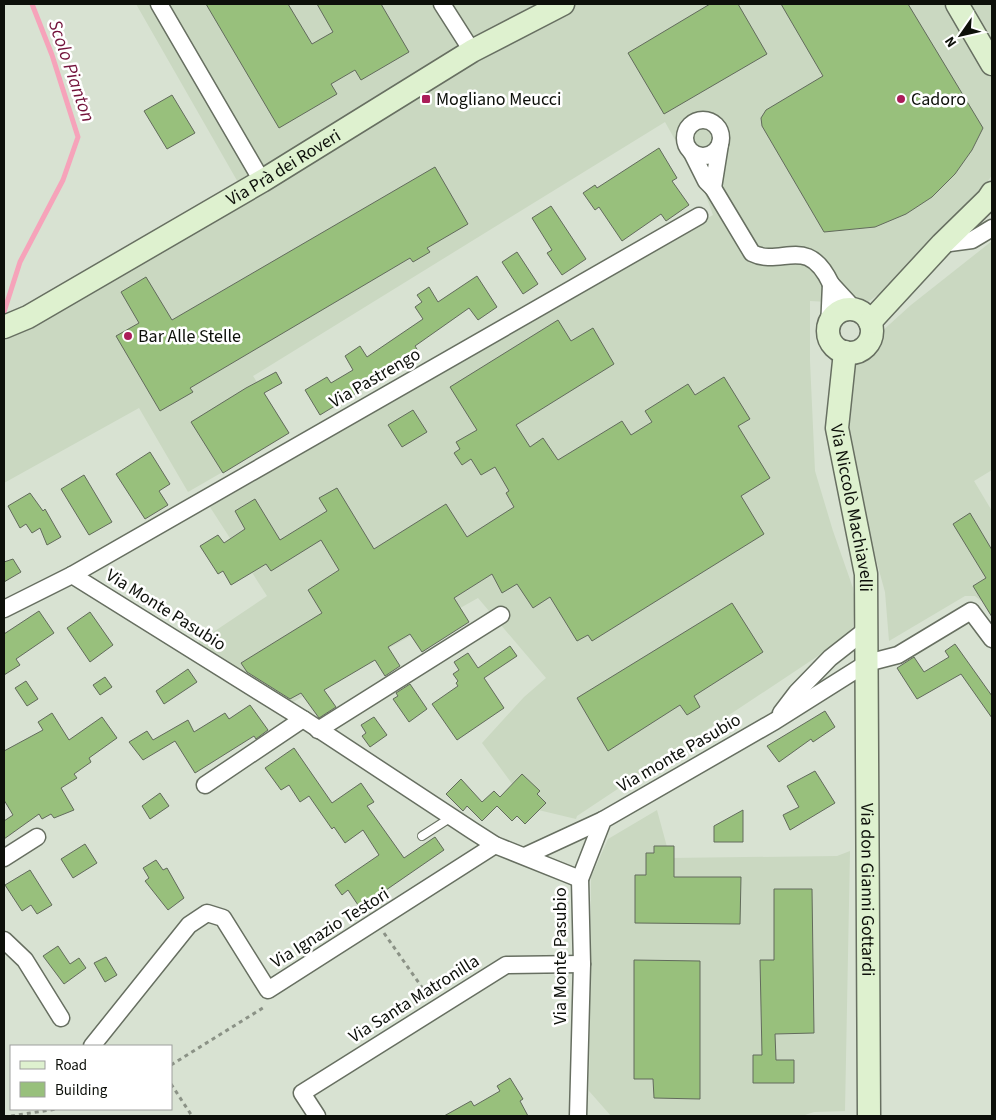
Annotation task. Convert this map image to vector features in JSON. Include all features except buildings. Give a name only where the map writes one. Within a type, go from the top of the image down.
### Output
[{"type":"main road","name":"Via Prà dei Roveri","points":[[4,327],[28,317],[262,181],[472,51],[563,4]]},
{"type":"main road","points":[[957,4],[992,64]]},
{"type":"main road","points":[[863,316],[991,197]]},
{"type":"main road","points":[[842,310],[863,316],[872,329],[869,342],[858,351],[845,352],[833,345],[829,328],[836,314],[842,310]]},
{"type":"main road","name":"Via Niccolò Machiavelli","points":[[845,352],[837,428],[866,574],[868,663]]},
{"type":"main road","name":"Via don Gianni Gottardi","points":[[868,663],[869,1116]]},
{"type":"street","points":[[159,4],[262,181]]},
{"type":"street","points":[[442,4],[472,51]]},
{"type":"street","points":[[713,188],[721,138],[717,126],[706,120],[700,120],[690,125],[684,135],[686,146],[752,253],[760,257],[789,254],[810,258],[826,272],[831,284],[863,316]]},
{"type":"street","points":[[692,153],[706,156],[712,154],[720,144]]},
{"type":"street","name":"Via Pastrengo","points":[[72,576],[699,216]]},
{"type":"street","points":[[942,244],[972,240],[992,228]]},
{"type":"street","points":[[829,328],[831,284]]},
{"type":"street","points":[[4,609],[72,576]]},
{"type":"street","name":"Via Monte Pasubio","points":[[72,576],[303,720],[450,818],[495,845],[580,879],[582,964],[578,1116]]},
{"type":"street","name":"Via monte Pasubio","points":[[525,856],[603,820],[775,721],[868,663],[898,655],[971,611],[989,629]]},
{"type":"street","points":[[318,730],[501,615]]},
{"type":"street","name":"Via monte Pasubio","points":[[775,721],[797,692],[830,658],[867,629]]},
{"type":"street","points":[[205,785],[303,720]]},
{"type":"street","name":"Via monte Pasubio","points":[[580,879],[603,820]]},
{"type":"street","points":[[4,858],[37,837]]},
{"type":"street","name":"Via Ignazio Testori","points":[[93,1045],[186,929],[202,915],[213,914],[222,918],[268,990],[376,923],[495,845]]},
{"type":"street","points":[[4,940],[25,960],[62,1018]]},
{"type":"street","name":"Via Santa Matronilla","points":[[317,1116],[302,1093],[506,965],[582,964]]},
{"type":"lane","points":[[422,836],[450,818]]},
{"type":"path","points":[[376,923],[437,1009]]},
{"type":"path","points":[[172,1086],[192,1116]]},
{"type":"path","points":[[11,1116],[50,1110]]},
{"type":"shaded area","points":[[136,4],[992,4],[992,175],[971,207],[909,273],[865,304],[810,301],[810,361],[815,471],[853,588],[855,602],[853,627],[842,640],[577,816],[576,819],[530,808],[482,743],[524,697],[546,678],[478,598],[293,702],[191,647],[267,596],[210,507],[713,215],[705,193],[665,122],[253,376],[290,433],[188,492],[139,408],[4,483],[4,341],[247,198]]},
{"type":"shaded area","points":[[992,241],[992,470],[974,481],[992,511],[992,600],[986,605],[975,596],[965,596],[889,641],[885,592],[855,483],[840,414],[849,361],[911,305]]},
{"type":"shaded area","points":[[657,810],[670,858],[837,856],[850,851],[845,1111],[814,1112],[802,1116],[611,1116],[589,1091],[591,877],[608,839]]},
{"type":"waterway","name":"Scolo Pianton","points":[[4,312],[20,262],[63,180],[78,137],[52,55],[32,4]]},
{"type":"place","name":"Mogliano Meucci","points":[[426,99]]},
{"type":"place","name":"Cadoro","points":[[901,99]]},
{"type":"place","name":"Bar Alle Stelle","points":[[128,336]]}]
